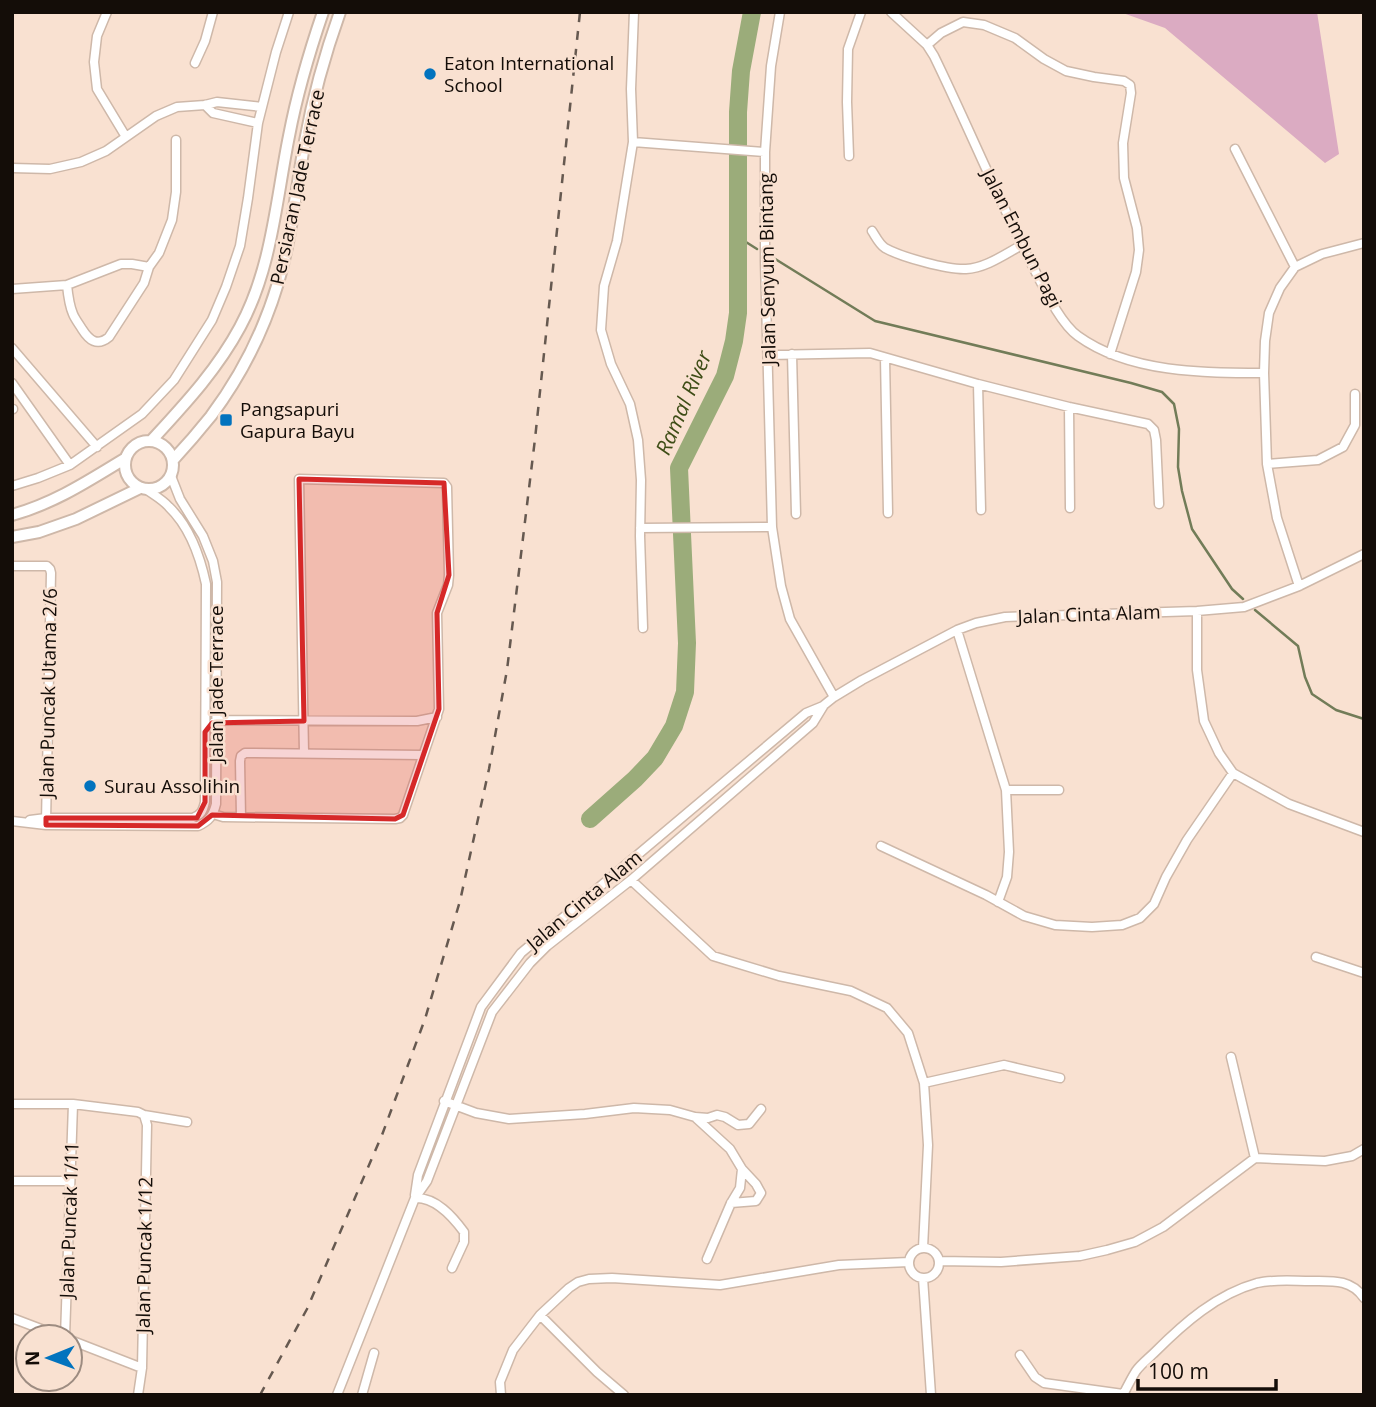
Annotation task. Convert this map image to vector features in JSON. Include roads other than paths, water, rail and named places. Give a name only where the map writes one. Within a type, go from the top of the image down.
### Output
[{"type":"street","points":[[107,12],[97,36],[94,62],[97,89],[126,137]]},
{"type":"street","points":[[195,63],[205,41],[213,12]]},
{"type":"street","points":[[12,486],[70,465],[142,414],[174,380],[212,320],[240,246],[258,123],[289,12]]},
{"type":"street","name":"Persiaran Jade Terrace","points":[[151,441],[216,366],[241,326],[261,279],[275,222],[289,135],[310,49],[323,12]]},
{"type":"street","name":"Persiaran Jade Terrace","points":[[173,460],[211,416],[237,377],[258,335],[278,282],[292,223],[305,139],[326,53],[340,12]]},
{"type":"street","points":[[634,12],[631,39],[633,142],[617,241],[604,286],[601,330],[611,364],[630,404],[638,440],[643,528],[643,628]]},
{"type":"street","name":"Jalan Senyum Bintang","points":[[780,12],[771,66],[765,152],[772,527],[780,586],[790,619],[834,697]]},
{"type":"street","points":[[849,156],[846,102],[848,49],[861,12]]},
{"type":"street","name":"Jalan Embun Pagi","points":[[891,12],[927,45],[1022,246],[1053,306],[1076,335],[1110,354],[1140,363],[1202,373],[1264,373]]},
{"type":"street","points":[[927,45],[941,33],[963,22],[984,24],[1015,38],[1066,71],[1124,81],[1130,85],[1123,143],[1124,178],[1137,228],[1139,250],[1136,272],[1110,354]]},
{"type":"street","points":[[12,168],[50,169],[81,162],[106,151],[156,116],[177,107],[217,102],[262,107]]},
{"type":"street","points":[[205,105],[213,113],[258,123]]},
{"type":"street","points":[[68,285],[68,297],[79,325],[92,341],[103,342],[144,283],[172,220],[176,192],[176,140]]},
{"type":"street","points":[[633,142],[765,152]]},
{"type":"street","points":[[1235,149],[1295,267]]},
{"type":"street","points":[[872,231],[882,246],[896,253],[945,267],[966,269],[984,265],[1022,246]]},
{"type":"street","points":[[1299,586],[1277,518],[1266,464],[1264,373],[1269,313],[1280,288],[1295,267],[1322,254],[1364,243]]},
{"type":"street","points":[[12,289],[68,285],[121,264],[149,267]]},
{"type":"street","points":[[12,348],[97,447]]},
{"type":"street","points":[[768,355],[870,353],[978,384],[1147,424],[1154,430],[1156,440],[1159,504]]},
{"type":"street","points":[[792,354],[796,514]]},
{"type":"street","points":[[886,358],[888,513]]},
{"type":"street","points":[[12,383],[70,465]]},
{"type":"street","points":[[978,384],[981,510]]},
{"type":"street","points":[[1266,464],[1318,460],[1343,447],[1355,425],[1355,394]]},
{"type":"street","points":[[1069,407],[1070,508]]},
{"type":"street","points":[[12,537],[76,519],[143,489],[160,487],[171,476],[173,460],[170,453],[159,443],[151,441],[135,445],[126,458],[129,480],[143,489]]},
{"type":"street","points":[[12,516],[66,495],[126,458]]},
{"type":"street","name":"Jalan Jade Terrace","points":[[171,476],[180,499],[203,536],[217,582],[216,804],[213,814]]},
{"type":"street","points":[[12,821],[198,826],[208,822],[213,814],[223,817],[400,818],[406,808],[440,701],[437,614],[449,575],[447,488],[444,483],[299,479],[304,753]]},
{"type":"street","name":"Jalan Jade Terrace","points":[[46,821],[193,818],[199,816],[205,802],[206,584],[193,541],[181,521],[169,506],[143,489]]},
{"type":"street","points":[[643,528],[772,527]]},
{"type":"street","name":"Jalan Cinta Alam","points":[[337,1395],[415,1198],[418,1175],[481,1007],[521,953],[806,713],[824,705],[862,680],[957,630],[976,623],[1005,617],[1244,607],[1299,586],[1364,554]]},
{"type":"street","name":"Jalan Puncak Utama 2/6","points":[[12,566],[44,566],[50,569],[51,573],[46,821]]},
{"type":"street","points":[[1197,611],[1197,670],[1204,721],[1233,773],[1289,804],[1364,832]]},
{"type":"street","points":[[957,630],[1006,790],[1009,852],[1007,877],[998,902]]},
{"type":"street","points":[[205,705],[216,720]]},
{"type":"street","name":"Jalan Cinta Alam","points":[[415,1198],[428,1181],[486,1025],[500,1001],[538,954],[631,880],[813,723],[824,705]]},
{"type":"street","points":[[205,732],[216,720],[417,721],[437,717]]},
{"type":"street","points":[[241,817],[241,756],[245,753],[422,755]]},
{"type":"street","points":[[881,846],[1024,916],[1055,925],[1122,925],[1140,918],[1154,904],[1187,840],[1233,773]]},
{"type":"street","points":[[1006,790],[1059,790]]},
{"type":"street","points":[[631,880],[713,956],[779,976],[851,991],[887,1008],[908,1033],[924,1083],[928,1145],[923,1248]]},
{"type":"street","points":[[1316,957],[1364,973]]},
{"type":"street","points":[[1231,1057],[1255,1158]]},
{"type":"street","points":[[924,1083],[1004,1065],[1060,1078]]},
{"type":"street","points":[[444,1101],[476,1113],[509,1119],[634,1108],[670,1110],[695,1117],[725,1116],[738,1125],[749,1124],[761,1109]]},
{"type":"street","points":[[12,1104],[73,1104],[138,1112],[187,1122]]},
{"type":"street","name":"Jalan Puncak 1/11","points":[[65,1323],[73,1104]]},
{"type":"street","name":"Jalan Puncak 1/12","points":[[138,1395],[142,1368],[147,1125],[144,1115]]},
{"type":"street","points":[[695,1117],[730,1149],[742,1170],[761,1193],[756,1201],[731,1203]]},
{"type":"street","points":[[939,1261],[1002,1262],[1080,1256],[1135,1242],[1163,1227],[1255,1158],[1325,1161],[1352,1156],[1364,1149]]},
{"type":"street","points":[[706,1259],[740,1188],[742,1170]]},
{"type":"street","points":[[12,1181],[70,1181]]},
{"type":"street","points":[[415,1198],[433,1202],[464,1232],[464,1242],[452,1268]]},
{"type":"street","points":[[923,1248],[935,1253],[939,1261],[936,1271],[923,1278],[911,1271],[909,1262],[912,1254],[923,1248]]},
{"type":"street","points":[[501,1395],[500,1382],[513,1350],[540,1315],[578,1282],[612,1278],[720,1285],[839,1265],[909,1262]]},
{"type":"street","points":[[923,1278],[931,1395]]},
{"type":"street","points":[[1020,1355],[1035,1377],[1044,1383],[1123,1395],[1138,1369],[1167,1339],[1200,1312],[1233,1291],[1260,1282],[1336,1281],[1350,1284],[1364,1298]]},
{"type":"street","points":[[540,1315],[624,1395]]},
{"type":"street","points":[[84,1345],[142,1368]]},
{"type":"street","points":[[362,1395],[374,1353]]},
{"type":"waterway","name":"Ramal River","points":[[590,819],[655,758],[674,726],[685,692],[687,643],[679,468],[725,376],[734,341],[738,313],[738,112],[741,71],[752,12]]},
{"type":"waterway","points":[[738,237],[757,249]]},
{"type":"waterway","points":[[772,257],[875,321],[1162,392],[1174,404],[1179,429],[1178,467],[1192,529],[1232,589],[1243,599]]},
{"type":"waterway","points":[[1255,610],[1298,646],[1312,694],[1336,710],[1364,719]]},
{"type":"railway","points":[[260,1395],[307,1309],[382,1135],[425,1019],[460,901],[507,670],[535,439],[580,12]]},
{"type":"place","name":"Eaton International School","points":[[430,74]]},
{"type":"place","name":"Pangsapuri Gapura Bayu","points":[[226,420]]},
{"type":"place","name":"Surau Assolihin","points":[[90,786]]}]
